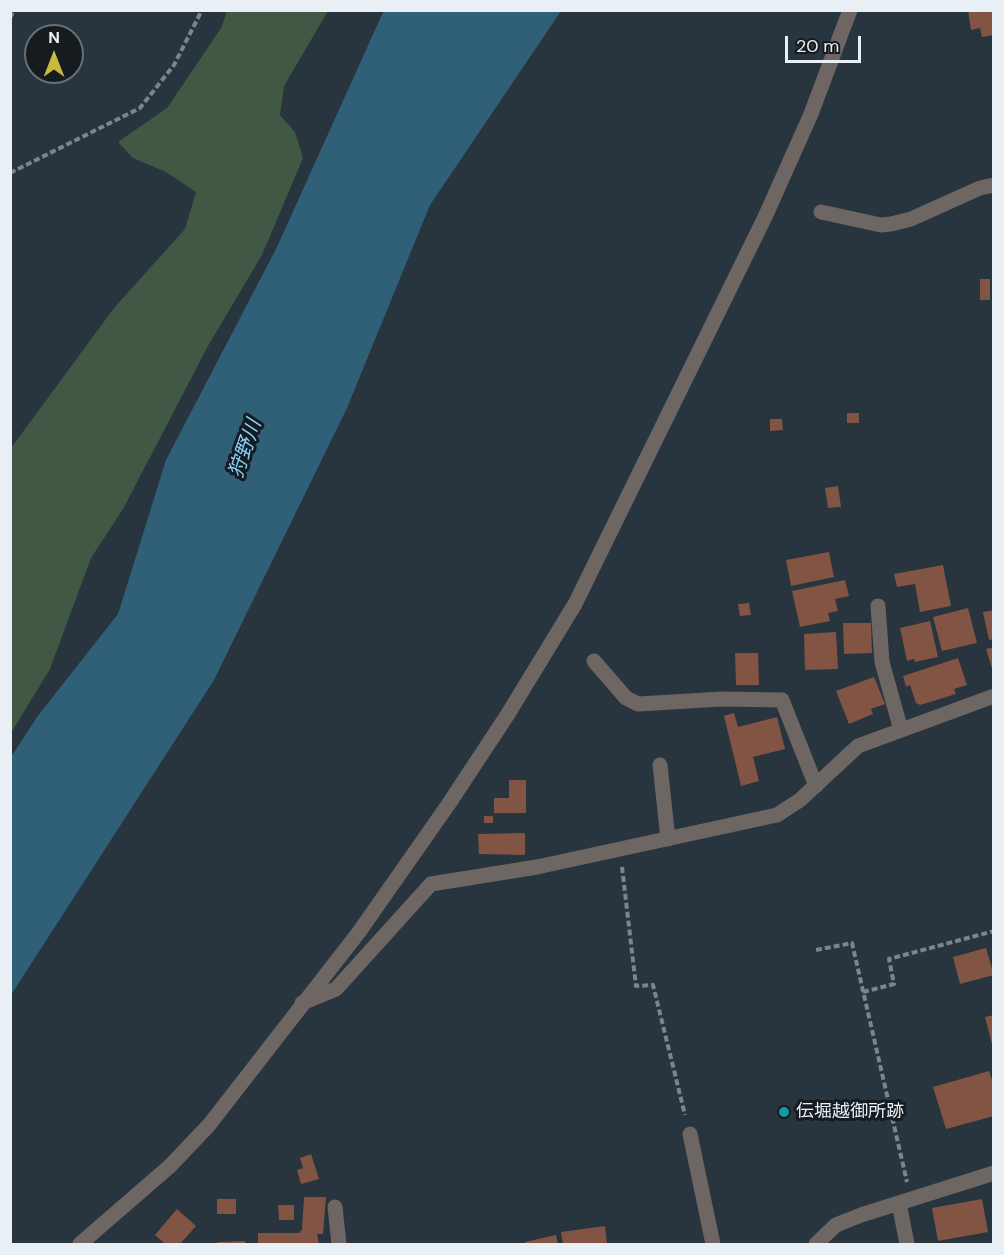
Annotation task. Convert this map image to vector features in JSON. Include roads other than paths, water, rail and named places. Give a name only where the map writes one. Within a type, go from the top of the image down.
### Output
[{"type":"street","points":[[80,1245],[170,1166],[209,1125],[359,932],[448,805],[575,604],[765,218],[811,114],[850,10]]},
{"type":"street","points":[[821,212],[881,225],[891,224],[911,219],[980,188],[993,185]]},
{"type":"street","points":[[878,606],[882,662],[901,730]]},
{"type":"street","points":[[594,661],[620,688],[626,698],[638,704],[722,699],[782,700],[816,786]]},
{"type":"street","points":[[301,1004],[336,989],[431,884],[537,867],[777,815],[800,800],[858,746],[993,696]]},
{"type":"street","points":[[660,765],[668,839]]},
{"type":"street","points":[[690,1134],[713,1245]]},
{"type":"street","points":[[816,1245],[836,1225],[993,1173]]},
{"type":"street","points":[[905,1201],[907,1245]]},
{"type":"street","points":[[335,1207],[339,1245]]},
{"type":"water","name":"狩野川","points":[[384,10],[561,11],[430,205],[347,408],[214,680],[11,995],[11,757],[37,717],[118,614],[166,460],[277,247]]},
{"type":"place","name":"伝堀越御所跡","points":[[784,1112]]}]
